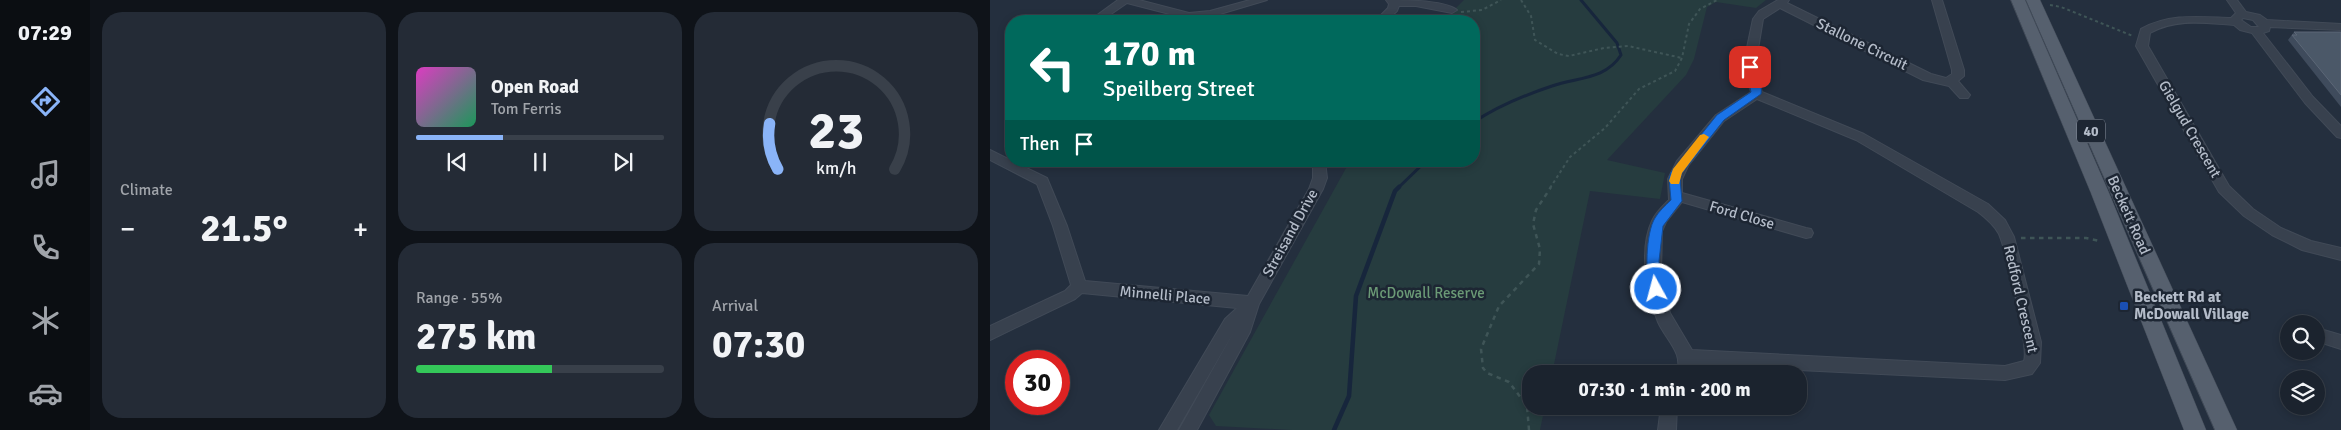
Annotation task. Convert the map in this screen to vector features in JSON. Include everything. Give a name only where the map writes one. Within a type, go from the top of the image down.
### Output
[{"type":"main road","name":"Beckett Road","points":[[2018,0],[2100,193],[2195,430]]},
{"type":"main road","name":"Beckett Road","points":[[2033,0],[2226,430]]},
{"type":"street","points":[[1103,15],[1126,0],[1185,15]]},
{"type":"street","points":[[1200,15],[1262,0]]},
{"type":"street","points":[[1937,0],[1958,70],[1958,76],[1951,81],[1964,95]]},
{"type":"street","points":[[2232,0],[2240,18]]},
{"type":"street","points":[[1386,15],[1393,9],[1393,1],[1452,10]]},
{"type":"street","points":[[1687,365],[1686,357],[1665,322],[1658,302],[1653,261],[1657,226],[1659,220],[1676,201],[1675,179],[1682,164],[1720,118],[1756,94],[1757,90],[1750,67],[1758,20],[1763,13],[1782,2]]},
{"type":"street","name":"Stallone Circuit","points":[[1782,2],[1927,77],[1942,82],[1951,81]]},
{"type":"street","points":[[2142,38],[2145,31],[2164,22],[2256,17],[2260,27],[2309,100],[2341,134]]},
{"type":"street","points":[[2260,27],[2341,26]]},
{"type":"street","name":"Gielgud Crescent","points":[[2142,38],[2142,46],[2224,189],[2235,201],[2262,225],[2305,244],[2341,254]]},
{"type":"street","name":"Redford Crescent","points":[[1686,357],[2005,373],[2019,372],[2030,368],[2035,360],[2033,342],[2007,238],[2003,227],[1995,217],[1983,208],[1860,137],[1756,94]]},
{"type":"street","points":[[990,154],[1005,162]]},
{"type":"street","points":[[990,333],[1070,295],[1079,287],[1060,226],[1042,181],[1015,167]]},
{"type":"street","name":"Streisand Drive","points":[[1188,430],[1245,327],[1252,303],[1316,189],[1320,178],[1319,167]]},
{"type":"street","name":"Ford Close","points":[[1677,196],[1806,233]]},
{"type":"street","name":"Minnelli Place","points":[[1079,287],[1252,303]]},
{"type":"street","name":"Streisand Drive","points":[[1168,430],[1230,324],[1252,303]]},
{"type":"street","points":[[2325,337],[2341,342]]},
{"type":"street","points":[[1667,430],[1668,415]]},
{"type":"path","points":[[1452,10],[1468,13],[1488,9],[1501,0]]},
{"type":"path","points":[[1521,0],[1531,16],[1535,40],[1558,54],[1569,56],[1604,48],[1628,46],[1682,58]]},
{"type":"path","points":[[1529,430],[1527,406],[1509,382],[1487,373],[1483,368],[1482,349],[1499,306],[1539,264],[1540,249],[1533,224],[1536,210],[1570,157],[1605,128],[1639,89],[1675,71],[1682,58],[1689,24],[1700,9],[1717,0]]},
{"type":"path","points":[[2050,5],[2062,7],[2142,38]]},
{"type":"path","points":[[2007,238],[2086,238],[2100,241]]},
{"type":"green space","name":"McDowall Reserve","points":[[1464,0],[1766,0],[1756,8],[1716,2],[1707,7],[1694,59],[1686,75],[1607,160],[1665,173],[1660,199],[1590,191],[1554,365],[1522,365],[1522,415],[1543,415],[1540,430],[1292,430],[1216,426],[1209,415],[1347,167],[1480,167],[1480,15],[1449,15]]},
{"type":"building","points":[[2294,32],[2341,32],[2341,95],[2292,35],[2297,35]]},
{"type":"waterway","points":[[1480,119],[1522,97],[1561,83],[1599,73],[1607,69],[1621,55],[1617,43],[1581,0]]},
{"type":"waterway","points":[[1398,188],[1420,167]]},
{"type":"waterway","points":[[1334,430],[1349,396],[1356,296],[1395,191],[1398,188]]},
{"type":"slow traffic","points":[[1675,181],[1677,172],[1682,164],[1704,137]]},
{"type":"place","name":"Beckett Rd at McDowall Village","points":[[2124,306]]},
{"type":"route","points":[[1656,289],[1653,261],[1657,226],[1659,220],[1676,201],[1675,179],[1677,172],[1720,118],[1729,110],[1756,94],[1757,90],[1750,67]]}]
